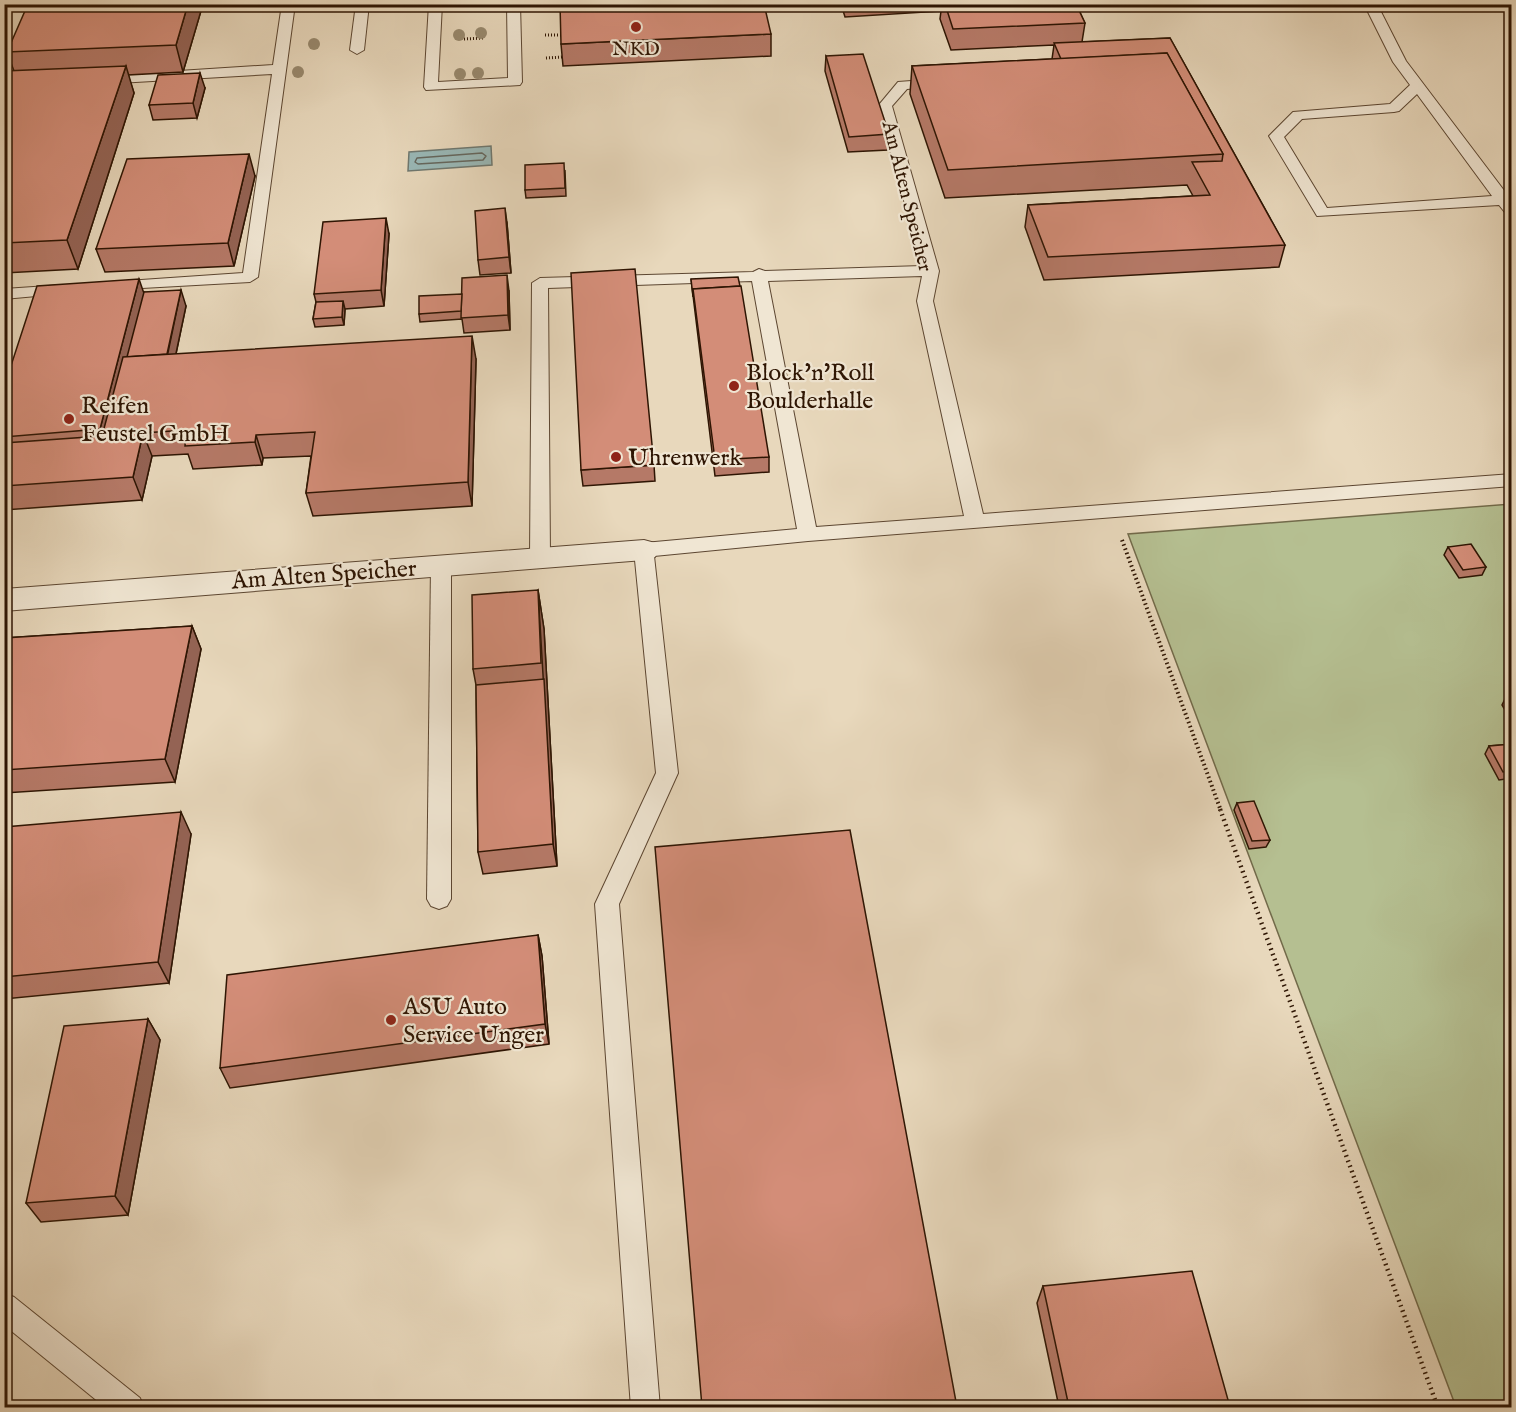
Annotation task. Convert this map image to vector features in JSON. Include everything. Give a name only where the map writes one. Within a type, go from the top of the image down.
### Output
[{"type":"street","name":"Am Alten Speicher","points":[[4,600],[644,550]]},
{"type":"lane","points":[[98,288],[250,277],[289,4]]},
{"type":"lane","points":[[357,50],[363,4]]},
{"type":"lane","points":[[436,4],[431,87],[516,82],[513,4]]},
{"type":"lane","points":[[1370,4],[1400,62],[1507,206]]},
{"type":"lane","points":[[87,81],[279,69]]},
{"type":"lane","name":"Am Alten Speicher","points":[[950,83],[903,85],[885,106],[931,271],[925,301],[975,522]]},
{"type":"lane","points":[[1417,86],[1394,108],[1298,115],[1276,136],[1322,213],[1507,206]]},
{"type":"lane","points":[[540,557],[540,283],[759,274],[931,271]]},
{"type":"lane","points":[[759,274],[808,534]]},
{"type":"lane","points":[[4,294],[75,289]]},
{"type":"lane","points":[[646,1407],[607,904],[667,773],[644,550],[808,534],[1512,480]]},
{"type":"lane","points":[[440,899],[441,565]]},
{"type":"lane","points":[[4,1307],[130,1407]]},
{"type":"path","points":[[1111,512],[1438,1407]]},
{"type":"green space","points":[[1511,504],[1511,1407],[1456,1407],[1128,534]]},
{"type":"water","points":[[491,146],[492,165],[408,171],[409,152]]},
{"type":"building","points":[[28,4],[188,4],[176,45],[7,52]]},
{"type":"building","points":[[560,4],[764,4],[771,34],[561,44]]},
{"type":"building","points":[[844,4],[929,4],[845,10]]},
{"type":"building","points":[[945,4],[1076,4],[1085,23],[953,29]]},
{"type":"building","points":[[1170,38],[1285,245],[1048,257],[1028,205],[1210,195],[1192,162],[1222,161],[1223,154],[1167,53],[1061,59],[1054,43]]},
{"type":"building","points":[[1167,53],[1223,154],[948,170],[912,66]]},
{"type":"building","points":[[863,54],[889,134],[849,137],[826,56]]},
{"type":"building","points":[[126,66],[67,240],[4,243],[4,71]]},
{"type":"building","points":[[200,73],[193,103],[149,105],[158,75]]},
{"type":"building","points":[[249,154],[228,243],[96,249],[127,159]]},
{"type":"building","points":[[564,163],[565,188],[525,190],[525,165]]},
{"type":"building","points":[[505,208],[509,257],[478,260],[475,211]]},
{"type":"building","points":[[386,218],[381,290],[314,294],[323,222]]},
{"type":"building","points":[[635,269],[654,465],[581,470],[571,273]]},
{"type":"building","points":[[507,275],[508,315],[461,318],[462,278]]},
{"type":"building","points":[[738,277],[740,286],[693,289],[693,297],[691,279]]},
{"type":"building","name":"Reifen Feustel GmbH","points":[[139,279],[100,429],[4,437],[4,387],[37,286]]},
{"type":"building","points":[[741,286],[769,457],[715,460],[693,289]]},
{"type":"building","points":[[181,290],[167,354],[127,357],[144,292]]},
{"type":"building","points":[[462,294],[461,311],[419,314],[419,296]]},
{"type":"building","points":[[343,301],[342,317],[313,319],[316,302]]},
{"type":"building","points":[[472,336],[468,482],[306,493],[315,432],[256,435],[255,442],[185,446],[186,430],[143,433],[133,477],[4,486],[4,443],[102,436],[123,357]]},
{"type":"building","points":[[1471,544],[1486,567],[1463,570],[1448,547]]},
{"type":"building","points":[[538,590],[541,663],[473,669],[472,595]]},
{"type":"building","points":[[192,626],[165,759],[4,770],[4,638]]},
{"type":"building","points":[[544,679],[553,844],[478,852],[476,685]]},
{"type":"building","points":[[1506,697],[1512,697],[1512,707]]},
{"type":"building","points":[[1512,744],[1512,771],[1503,772],[1489,746]]},
{"type":"building","points":[[1254,801],[1270,840],[1252,841],[1237,803]]},
{"type":"building","points":[[181,812],[158,962],[4,977],[4,827]]},
{"type":"building","points":[[850,830],[957,1407],[702,1407],[655,847]]},
{"type":"building","name":"ASU Auto Service Unger","points":[[538,935],[545,1024],[220,1068],[227,975]]},
{"type":"building","points":[[148,1019],[115,1196],[26,1203],[64,1026]]},
{"type":"building","points":[[1192,1271],[1230,1407],[1069,1407],[1043,1286]]},
{"type":"place","name":"NKD","points":[[636,27]]},
{"type":"place","name":"Block'n'Roll Boulderhalle","points":[[734,386]]},
{"type":"place","name":"Reifen Feustel GmbH","points":[[69,419]]},
{"type":"place","name":"Uhrenwerk","points":[[616,457]]},
{"type":"place","name":"ASU Auto Service Unger","points":[[391,1020]]}]
